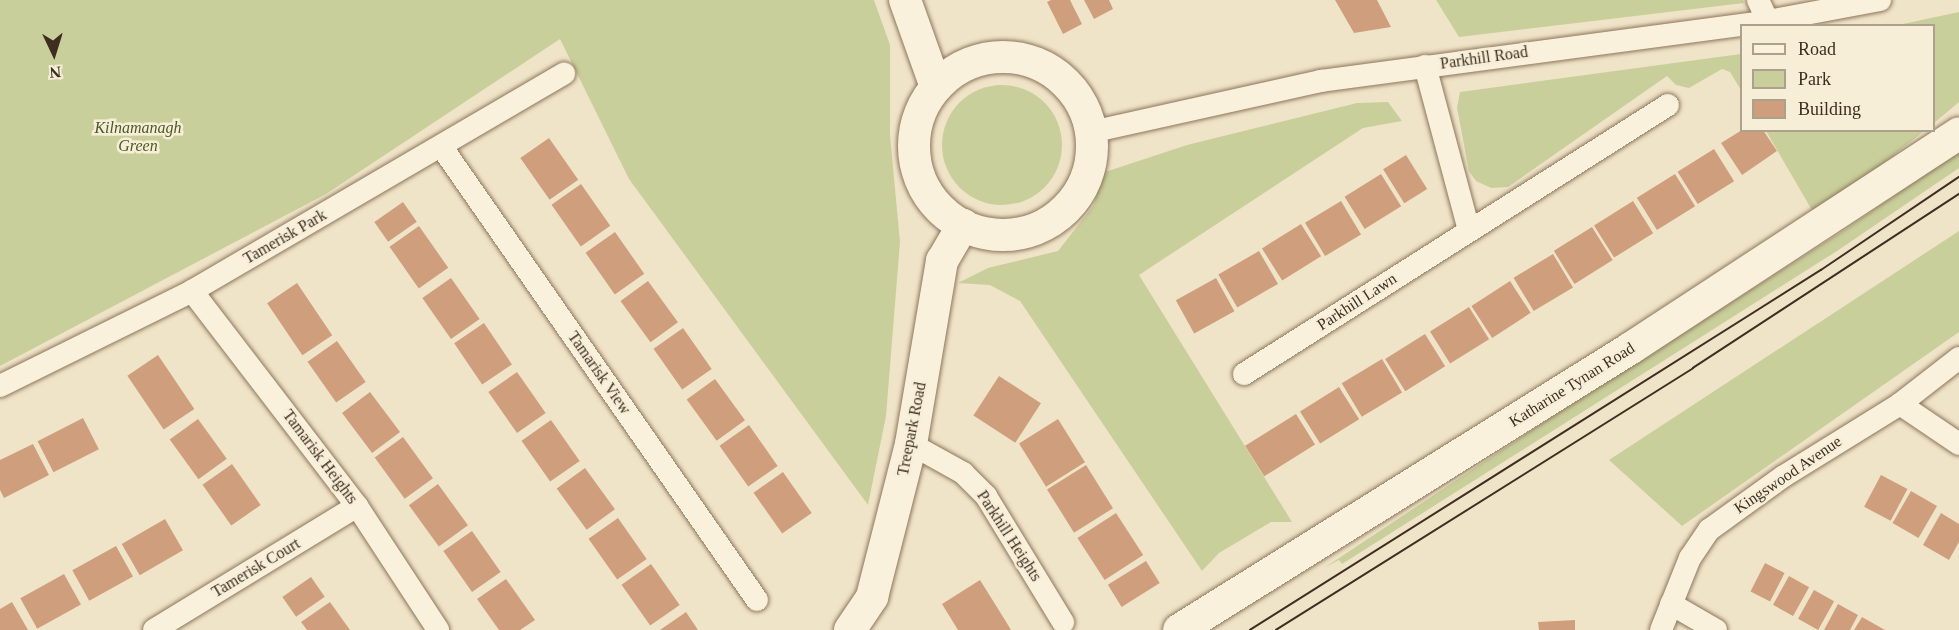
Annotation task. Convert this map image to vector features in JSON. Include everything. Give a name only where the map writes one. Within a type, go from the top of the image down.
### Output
[{"type":"street","points":[[904,0],[936,87]]},
{"type":"street","points":[[1758,0],[1768,21]]},
{"type":"street","name":"Parkhill Road","points":[[1745,24],[1880,0]]},
{"type":"street","name":"Parkhill Road","points":[[1091,132],[1321,81],[1740,25]]},
{"type":"street","points":[[1005,57],[1044,66],[1071,87],[1084,108],[1091,132],[1092,157],[1086,178],[1074,201],[1055,218],[1013,234],[978,231],[963,225],[932,199],[919,175],[914,148],[917,122],[936,87],[956,70],[980,60],[1005,57]]},
{"type":"street","points":[[1425,66],[1469,230]]},
{"type":"street","name":"Tamerisk Park","points":[[0,386],[192,291],[564,75]]},
{"type":"street","name":"Parkhill Lawn","points":[[1244,374],[1668,105]]},
{"type":"street","name":"Katharine Tynan Road","points":[[1179,630],[1222,619],[1959,133]]},
{"type":"street","name":"Tamarisk View","points":[[441,146],[757,600]]},
{"type":"street","name":"Treepark Road","points":[[850,630],[872,597],[911,444],[942,261],[963,225]]},
{"type":"street","name":"Tamarisk Heights","points":[[192,291],[357,506],[438,630]]},
{"type":"street","name":"Kingswood Avenue","points":[[1661,630],[1690,558],[1709,530],[1784,476],[1900,404],[1959,358]]},
{"type":"street","points":[[1900,404],[1959,444]]},
{"type":"street","name":"Parkhill Heights","points":[[911,444],[963,473],[986,496],[1063,622]]},
{"type":"street","name":"Tamerisk Court","points":[[154,630],[357,506]]},
{"type":"street","points":[[1671,604],[1716,630]]},
{"type":"green space","name":"Kilnamanagh Green","points":[[0,0],[874,0],[890,45],[890,135],[900,242],[886,416],[868,505],[629,179],[560,39],[326,194],[0,366]]},
{"type":"green space","points":[[1436,0],[1743,0],[1744,3],[1459,37]]},
{"type":"green space","points":[[1959,12],[1959,102],[1935,122],[1935,24],[1903,24]]},
{"type":"green space","points":[[1740,54],[1740,88],[1730,72],[1722,69],[1689,88],[1676,85],[1667,76],[1508,187],[1491,188],[1476,181],[1469,171],[1457,108],[1460,92]]},
{"type":"green space","points":[[1002,85],[1025,89],[1045,102],[1058,122],[1062,145],[1058,168],[1045,188],[1025,201],[1002,205],[979,201],[959,188],[946,168],[942,145],[946,122],[959,102],[979,89]]},
{"type":"green space","points":[[1388,102],[1402,121],[1363,128],[1139,275],[1292,522],[1271,522],[1219,553],[1202,571],[1020,301],[990,285],[958,283],[988,268],[1058,251],[1094,205],[1102,173],[1187,145],[1357,103]]},
{"type":"green space","points":[[1767,132],[1923,132],[1816,217]]},
{"type":"green space","points":[[1959,151],[1959,168],[1837,251],[1342,564],[1339,560],[1324,568],[1550,418],[1843,231]]},
{"type":"green space","points":[[1959,231],[1959,332],[1682,526],[1609,460]]},
{"type":"building","points":[[1070,0],[1082,24],[1063,34],[1047,2]]},
{"type":"building","points":[[1084,0],[1109,0],[1113,9],[1094,19]]},
{"type":"building","points":[[1335,0],[1377,0],[1391,27],[1354,33]]},
{"type":"building","points":[[1740,131],[1764,132],[1777,151],[1742,175],[1721,143]]},
{"type":"building","points":[[549,138],[578,180],[550,200],[520,158]]},
{"type":"building","points":[[1714,149],[1734,181],[1698,204],[1678,172]]},
{"type":"building","points":[[1406,155],[1427,189],[1404,203],[1383,169]]},
{"type":"building","points":[[1381,174],[1401,206],[1365,229],[1345,197]]},
{"type":"building","points":[[1675,174],[1695,206],[1657,230],[1637,198]]},
{"type":"building","points":[[581,184],[610,226],[581,246],[552,205]]},
{"type":"building","points":[[1341,201],[1361,234],[1325,256],[1305,223]]},
{"type":"building","points":[[1633,201],[1653,233],[1614,258],[1594,225]]},
{"type":"building","points":[[403,202],[417,222],[388,242],[374,222]]},
{"type":"building","points":[[1301,224],[1321,256],[1282,281],[1262,248]]},
{"type":"building","points":[[419,226],[448,268],[419,288],[390,247]]},
{"type":"building","points":[[1592,227],[1613,260],[1575,284],[1554,251]]},
{"type":"building","points":[[615,232],[644,274],[615,294],[586,253]]},
{"type":"building","points":[[1259,251],[1278,284],[1237,307],[1218,274]]},
{"type":"building","points":[[1553,254],[1573,287],[1534,311],[1514,278]]},
{"type":"building","points":[[451,278],[480,319],[451,339],[422,298]]},
{"type":"building","points":[[1216,278],[1234,311],[1194,334],[1176,300]]},
{"type":"building","points":[[648,281],[678,322],[650,342],[620,301]]},
{"type":"building","points":[[1510,281],[1531,313],[1492,338],[1471,306]]},
{"type":"building","points":[[297,283],[332,335],[302,355],[267,303]]},
{"type":"building","points":[[1469,307],[1489,339],[1450,364],[1430,331]]},
{"type":"building","points":[[484,323],[512,364],[482,385],[454,343]]},
{"type":"building","points":[[683,328],[712,369],[682,390],[654,349]]},
{"type":"building","points":[[1425,334],[1445,366],[1405,391],[1385,359]]},
{"type":"building","points":[[337,341],[366,382],[336,403],[308,362]]},
{"type":"building","points":[[158,355],[194,409],[164,430],[127,376]]},
{"type":"building","points":[[1382,359],[1402,392],[1362,417],[1342,383]]},
{"type":"building","points":[[517,372],[546,413],[517,433],[488,392]]},
{"type":"building","points":[[999,376],[1041,403],[1015,443],[973,415]]},
{"type":"building","points":[[715,379],[745,420],[717,441],[687,400]]},
{"type":"building","points":[[1339,387],[1359,419],[1320,444],[1300,411]]},
{"type":"building","points":[[370,392],[400,432],[372,453],[342,413]]},
{"type":"building","points":[[1296,414],[1315,445],[1264,476],[1245,446]]},
{"type":"building","points":[[83,418],[99,449],[53,472],[38,441]]},
{"type":"building","points":[[198,419],[227,459],[198,479],[170,440]]},
{"type":"building","points":[[1058,419],[1085,462],[1046,487],[1019,443]]},
{"type":"building","points":[[551,420],[580,461],[550,482],[522,441]]},
{"type":"building","points":[[749,425],[778,466],[748,487],[720,446]]},
{"type":"building","points":[[403,437],[433,478],[405,499],[375,458]]},
{"type":"building","points":[[33,444],[49,475],[4,498],[0,490],[0,460]]},
{"type":"building","points":[[232,464],[261,505],[231,526],[203,485]]},
{"type":"building","points":[[1086,465],[1113,508],[1074,533],[1047,489]]},
{"type":"building","points":[[585,468],[615,509],[587,530],[557,489]]},
{"type":"building","points":[[783,472],[812,513],[782,534],[754,493]]},
{"type":"building","points":[[1881,475],[1907,489],[1891,521],[1864,507]]},
{"type":"building","points":[[438,484],[468,525],[439,546],[409,505]]},
{"type":"building","points":[[1911,491],[1937,506],[1918,538],[1892,523]]},
{"type":"building","points":[[1116,513],[1143,555],[1105,580],[1077,538]]},
{"type":"building","points":[[1941,513],[1959,524],[1959,542],[1949,560],[1923,545]]},
{"type":"building","points":[[618,518],[647,559],[617,580],[589,539]]},
{"type":"building","points":[[165,519],[183,550],[140,575],[122,544]]},
{"type":"building","points":[[472,531],[501,572],[472,592],[443,551]]},
{"type":"building","points":[[116,546],[133,577],[89,601],[72,570]]},
{"type":"building","points":[[1146,561],[1160,583],[1122,607],[1108,585]]},
{"type":"building","points":[[1765,563],[1785,573],[1770,601],[1750,592]]},
{"type":"building","points":[[651,564],[680,605],[650,626],[622,585]]},
{"type":"building","points":[[64,574],[81,605],[37,629],[20,598]]},
{"type":"building","points":[[1789,576],[1809,587],[1793,616],[1773,605]]},
{"type":"building","points":[[311,577],[325,597],[296,617],[282,597]]},
{"type":"building","points":[[506,579],[535,620],[520,630],[499,630],[477,599]]},
{"type":"building","points":[[980,580],[1011,630],[958,630],[942,604]]},
{"type":"building","points":[[1814,590],[1834,601],[1818,630],[1798,619]]},
{"type":"building","points":[[12,602],[28,630],[0,630],[0,609]]},
{"type":"building","points":[[330,602],[350,630],[307,630],[301,622]]},
{"type":"building","points":[[1838,604],[1858,615],[1850,630],[1824,630]]},
{"type":"building","points":[[686,612],[698,630],[660,630]]},
{"type":"building","points":[[1862,617],[1885,630],[1854,630]]},
{"type":"building","points":[[1575,620],[1575,630],[1539,630],[1538,622]]},
{"type":"tram line","points":[[1250,630],[1821,270],[1959,177]]},
{"type":"tram line","points":[[1276,630],[1693,368],[1959,194]]}]
